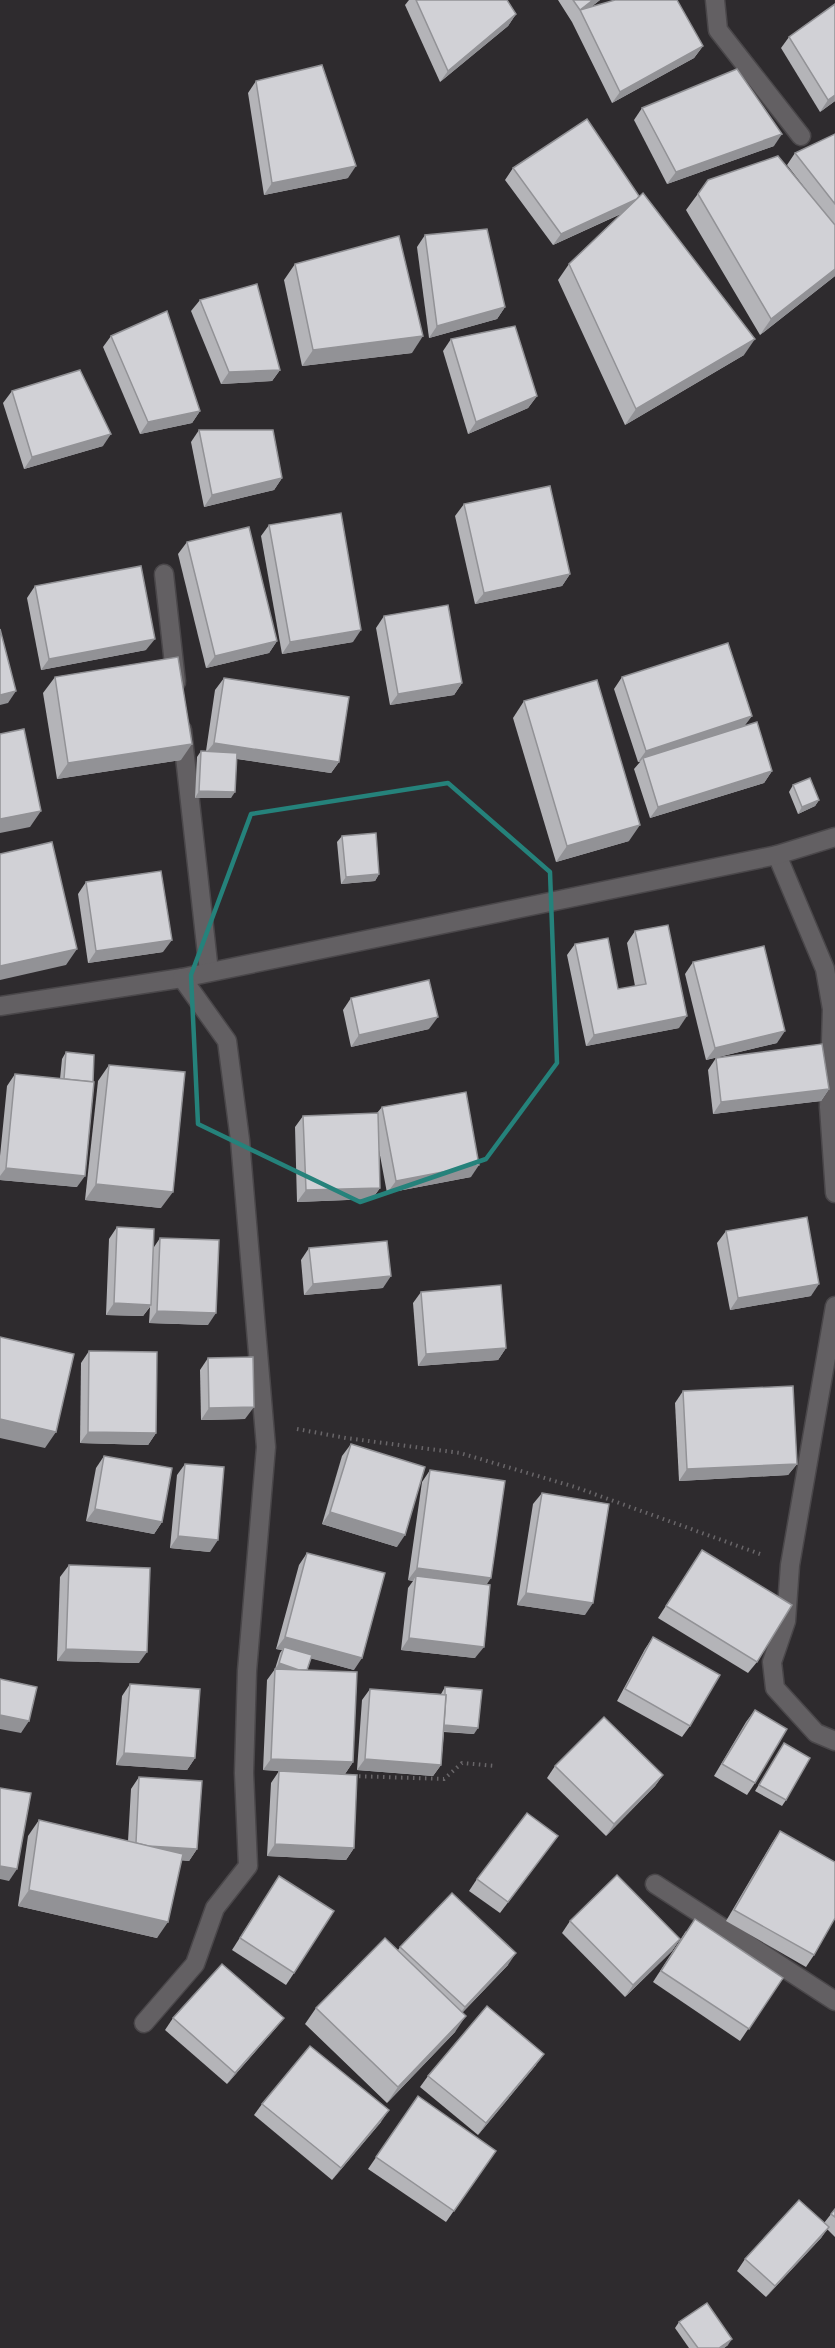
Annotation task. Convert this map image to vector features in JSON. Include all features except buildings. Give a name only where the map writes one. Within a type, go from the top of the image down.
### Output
[{"type":"street","points":[[715,0],[718,30],[801,136]]},
{"type":"street","points":[[164,574],[209,972]]},
{"type":"street","points":[[0,1006],[182,978],[777,855],[835,837]]},
{"type":"street","points":[[777,855],[825,969],[832,1009],[830,1107],[835,1193]]},
{"type":"street","points":[[144,2023],[195,1964],[215,1908],[248,1866],[244,1773],[247,1671],[266,1447],[240,1140],[227,1041],[182,978]]},
{"type":"street","points":[[835,1306],[790,1565],[786,1621],[772,1662],[775,1688],[816,1733],[835,1741]]},
{"type":"street","points":[[655,1884],[835,2001]]},
{"type":"path","points":[[264,1422],[346,1438],[460,1453],[575,1487],[790,1565]]},
{"type":"path","points":[[350,1776],[444,1779],[462,1763],[496,1766]]},
{"type":"highlighted area","points":[[448,783],[550,872],[557,1063],[486,1159],[360,1202],[198,1124],[191,975],[251,814]]}]
